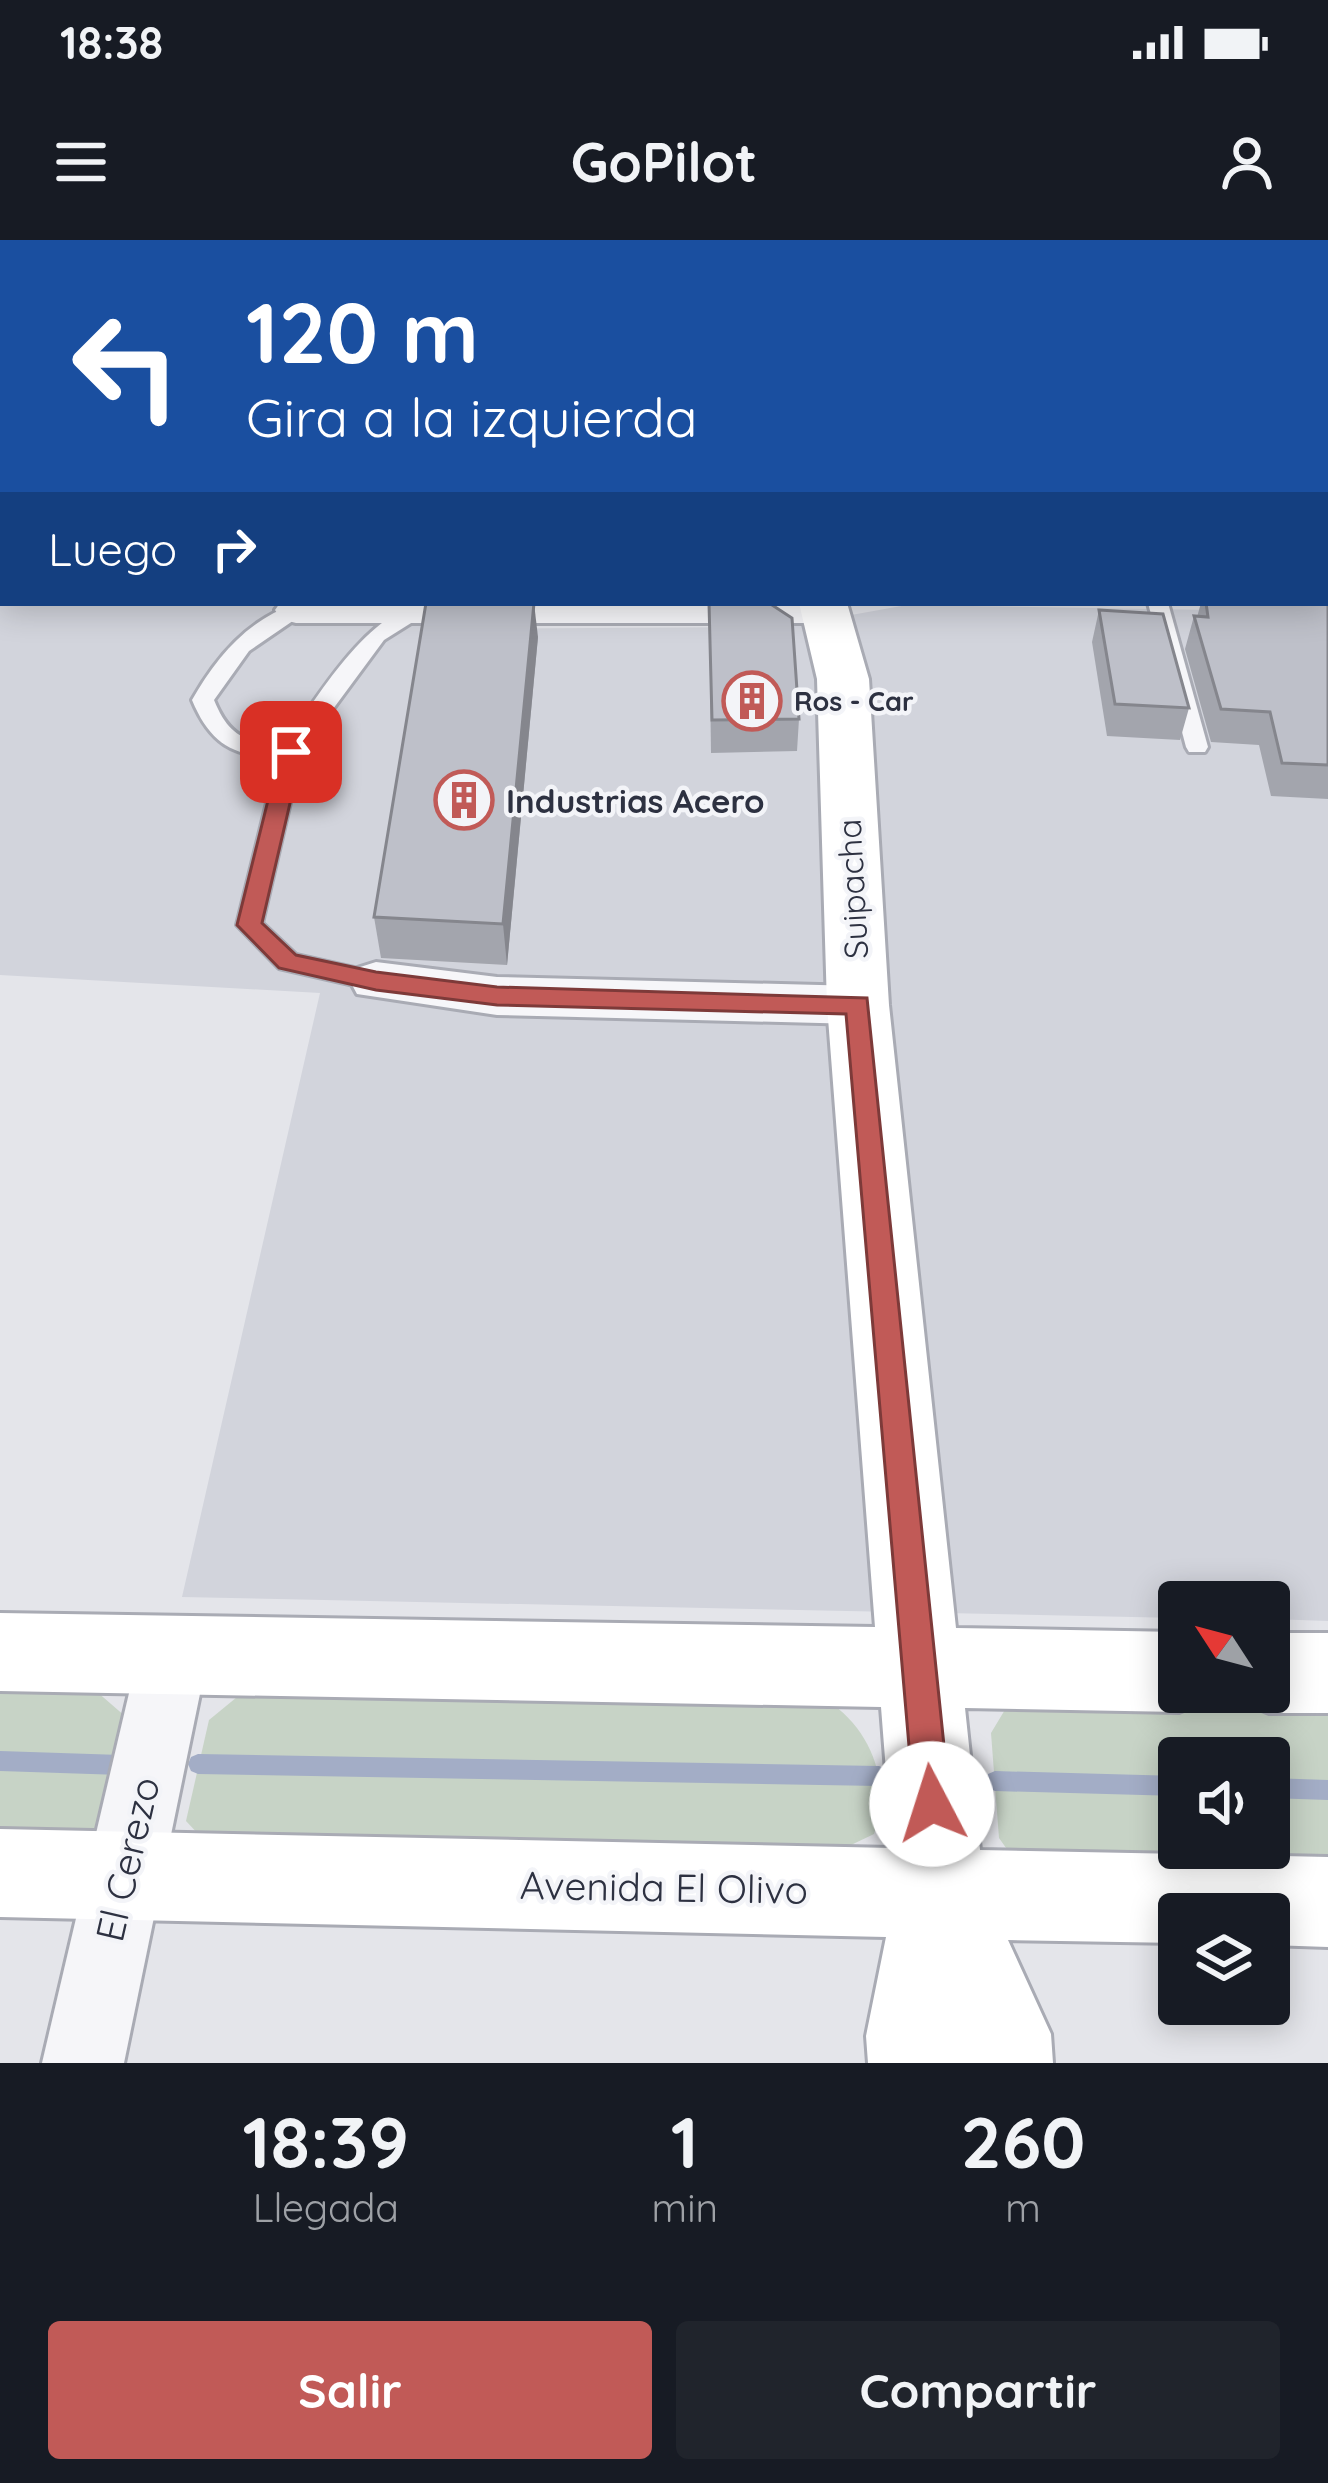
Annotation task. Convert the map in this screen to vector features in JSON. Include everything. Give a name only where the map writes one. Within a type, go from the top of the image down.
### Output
[{"type":"street","points":[[296,610],[823,606]]},
{"type":"street","name":"Suipacha","points":[[823,606],[843,679],[858,1005],[940,1893]]},
{"type":"street","points":[[376,981],[497,996],[858,1005]]},
{"type":"street","points":[[0,1652],[1158,1672]]},
{"type":"street","name":"El Cerezo","points":[[83,2063],[173,1654]]},
{"type":"street","points":[[1290,1673],[1328,1673]]},
{"type":"street","name":"Avenida El Olivo","points":[[0,1873],[1328,1901]]},
{"type":"street","points":[[915,2063],[914,2036],[940,1893]]},
{"type":"street","points":[[940,1893],[1004,2034],[1006,2063]]},
{"type":"lane","points":[[1159,606],[1196,747]]},
{"type":"lane","points":[[376,981],[288,962],[249,925],[291,752],[377,636],[424,608]]},
{"type":"lane","points":[[291,752],[243,750],[215,733],[203,700],[223,661],[259,628],[296,610]]},
{"type":"shaded area","points":[[0,606],[428,606],[424,629],[784,627],[901,606],[1328,612],[1328,1621],[1290,1620],[1290,1581],[1158,1581],[1158,1618],[182,1597],[320,993],[0,975]]},
{"type":"green space","points":[[0,1688],[96,1691],[126,1717],[102,1827],[70,1854],[0,1851]]},
{"type":"green space","points":[[248,1688],[822,1697],[853,1723],[873,1756],[879,1814],[874,1834],[851,1845],[216,1853],[186,1821],[209,1720]]},
{"type":"green space","points":[[1024,1699],[1158,1701],[1158,1713],[1290,1713],[1290,1702],[1328,1703],[1328,1876],[1172,1869],[1290,1869],[1290,1737],[1158,1737],[1158,1868],[1016,1862],[999,1838],[991,1733],[1006,1708]]},
{"type":"building","name":"Industrias Acero","points":[[426,606],[534,606],[503,924],[374,917]]},
{"type":"building","name":"Ros - Car","points":[[709,606],[774,606],[792,618],[799,719],[712,720]]},
{"type":"building","points":[[1206,606],[1328,606],[1328,765],[1282,763],[1270,712],[1221,709],[1194,616],[1208,617]]},
{"type":"building","points":[[1099,610],[1163,614],[1189,708],[1115,704]]},
{"type":"waterway","points":[[0,1761],[121,1765]]},
{"type":"waterway","points":[[198,1764],[879,1776]]},
{"type":"waterway","points":[[995,1781],[1158,1785]]},
{"type":"waterway","points":[[1290,1789],[1328,1790]]},
{"type":"place","name":"Ros - Car","points":[[752,701]]},
{"type":"place","name":"Industrias Acero","points":[[464,800]]},
{"type":"route","points":[[291,752],[249,925],[288,962],[376,981],[497,996],[858,1005],[932,1804]]}]
